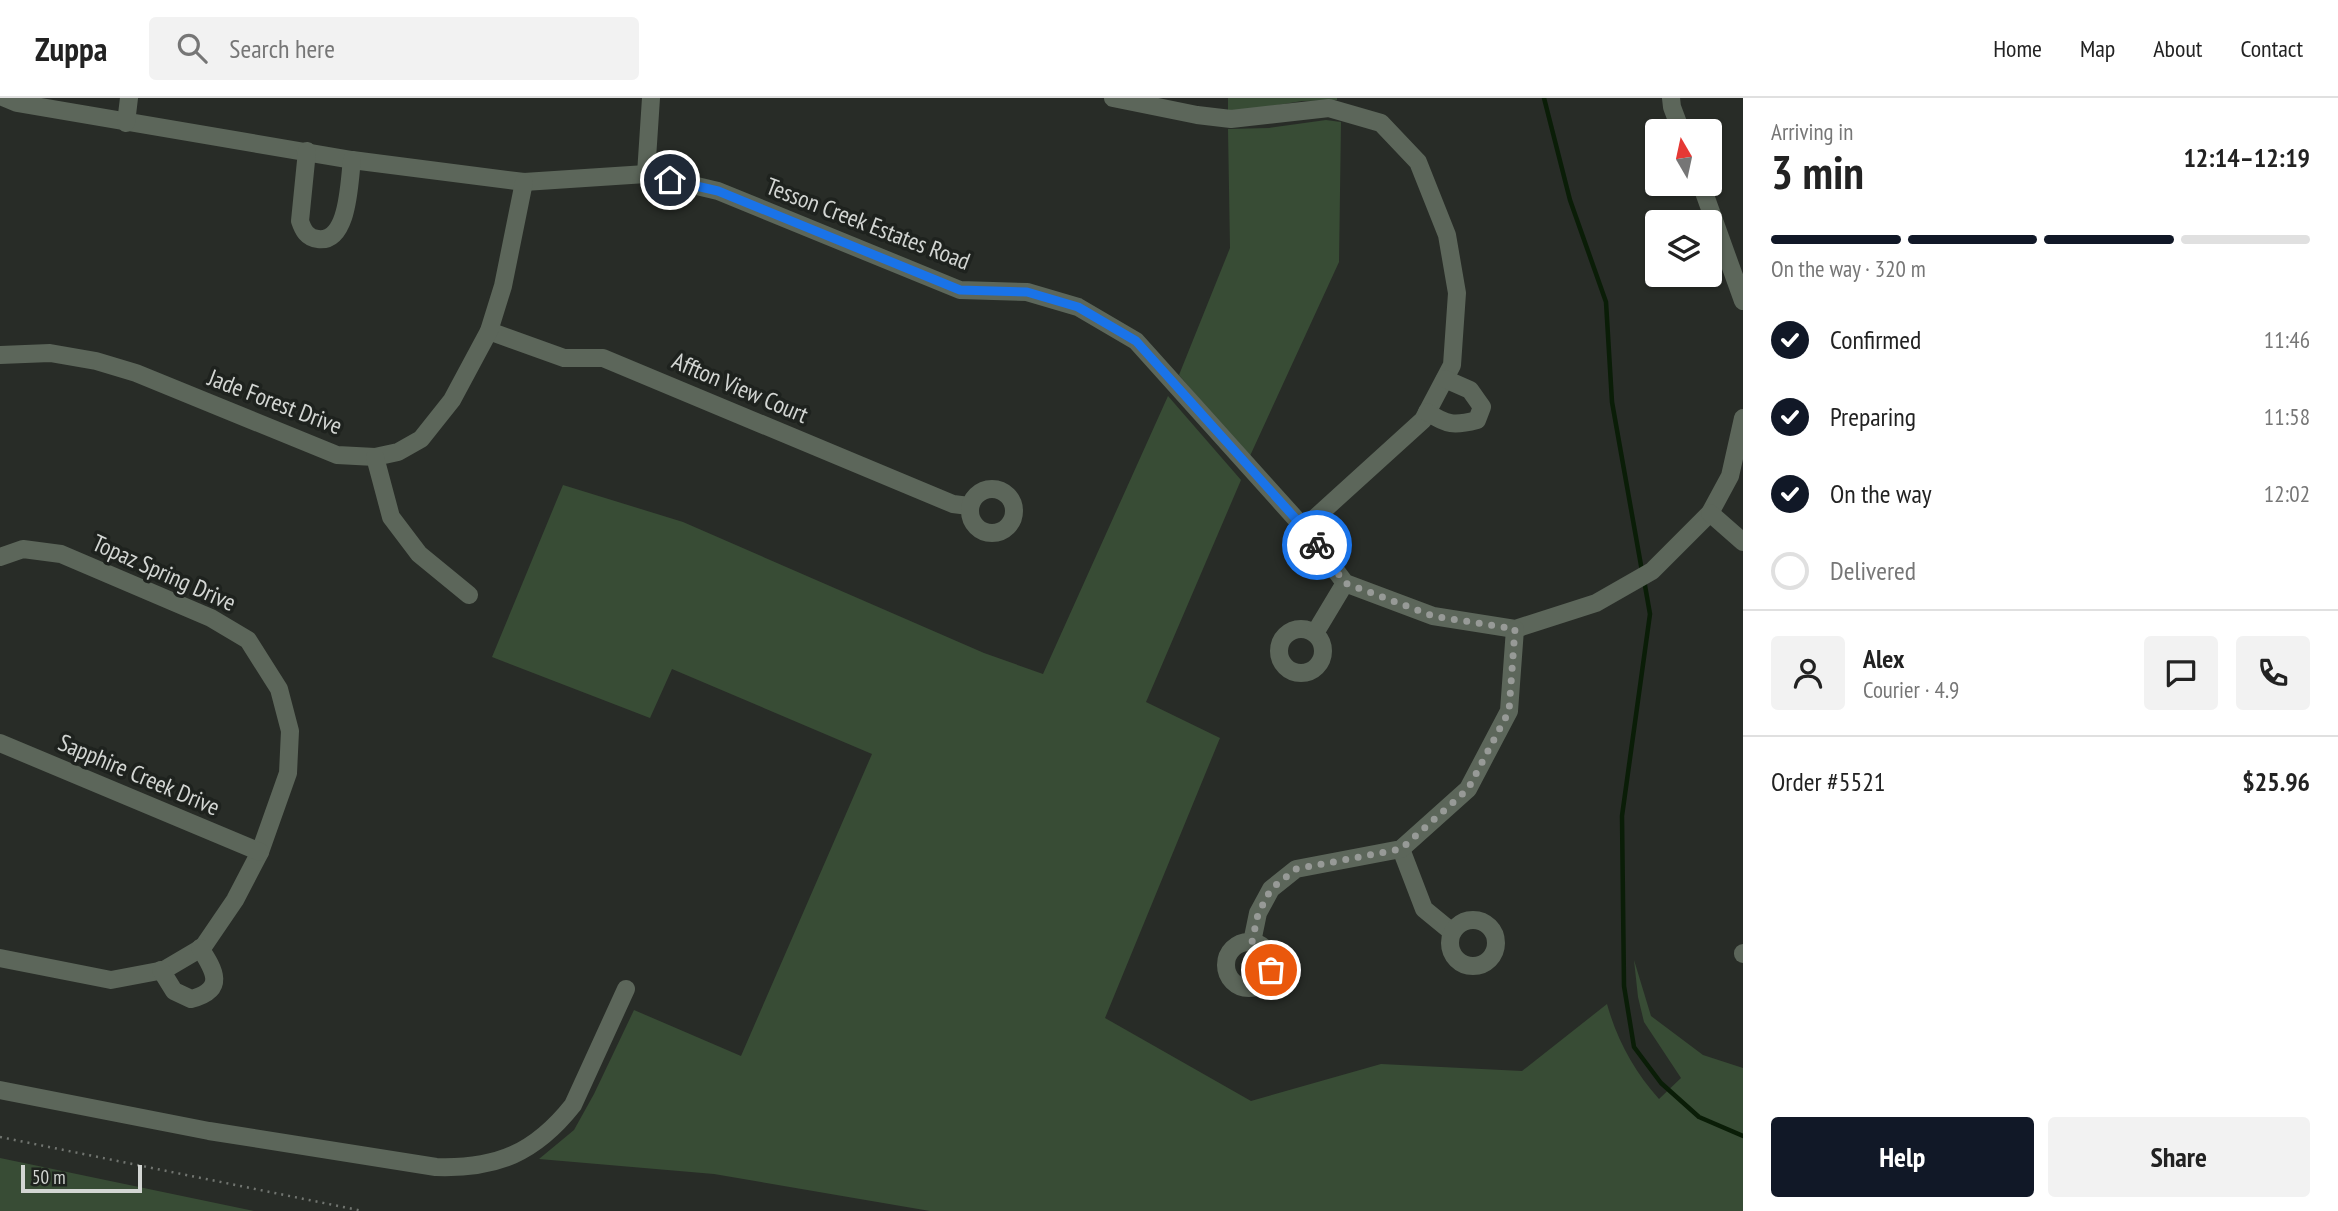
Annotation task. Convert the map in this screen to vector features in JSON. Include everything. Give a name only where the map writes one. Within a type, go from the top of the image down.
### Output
[{"type":"street","name":"Tesson Creek Estates Road","points":[[5,98],[17,103],[126,123],[352,160],[524,182],[646,174],[718,191],[960,290],[1027,292],[1078,307],[1136,341],[1304,528],[1345,583]]},
{"type":"street","points":[[126,123],[129,98]]},
{"type":"street","points":[[646,174],[651,98]]},
{"type":"street","points":[[1113,98],[1197,115],[1231,118],[1329,108],[1381,123],[1418,162],[1447,235],[1457,293],[1452,365],[1423,420],[1304,528]]},
{"type":"street","points":[[1671,98],[1676,119]]},
{"type":"street","points":[[307,152],[300,221],[309,236],[319,239],[329,238],[337,233],[342,223],[352,160]]},
{"type":"street","name":"Jade Forest Drive","points":[[0,355],[50,353],[96,361],[136,373],[337,455],[374,457],[398,452],[422,439],[452,400],[489,331],[503,286],[524,182]]},
{"type":"street","points":[[1704,196],[1743,301]]},
{"type":"street","name":"Affton View Court","points":[[489,331],[564,358],[603,358],[953,504],[969,506]]},
{"type":"street","points":[[1427,412],[1443,422],[1459,425],[1477,420],[1482,407],[1470,390],[1445,379]]},
{"type":"street","points":[[1315,633],[1345,583],[1433,616],[1515,629],[1596,603],[1652,571],[1710,513],[1730,476],[1743,418]]},
{"type":"street","points":[[374,457],[391,517],[419,554],[469,595]]},
{"type":"street","points":[[1710,513],[1743,542]]},
{"type":"street","name":"Topaz Spring Drive","points":[[0,556],[23,549],[61,554],[211,618],[248,640],[279,689],[290,731],[288,773],[260,852],[235,901],[200,948]]},
{"type":"street","points":[[1252,942],[1258,914],[1271,889],[1296,869],[1401,849],[1468,789],[1509,711],[1515,629]]},
{"type":"street","name":"Sapphire Creek Drive","points":[[0,743],[260,852]]},
{"type":"street","points":[[1401,849],[1424,909],[1452,932]]},
{"type":"street","points":[[0,958],[111,980],[161,971],[200,948],[215,977],[205,996],[191,999],[174,990],[161,971]]},
{"type":"street","points":[[0,1090],[222,1133],[436,1167],[466,1168],[506,1158],[547,1135],[563,1118],[573,1105],[626,989]]},
{"type":"path","points":[[0,1138],[363,1211]]},
{"type":"green space","points":[[1228,98],[1337,100],[1302,101],[1248,110],[1228,110]]},
{"type":"green space","points":[[1326,120],[1341,122],[1339,262],[1249,458],[1179,375],[1230,248],[1228,129],[1269,128]]},
{"type":"green space","points":[[1168,396],[1241,480],[1146,702],[1220,738],[1105,1018],[1251,1101],[1381,1064],[1522,1071],[1607,1004],[1627,1055],[1659,1099],[1681,1078],[1644,1022],[1634,960],[1651,1016],[1703,1055],[1743,1068],[1743,1211],[930,1211],[714,1174],[539,1159],[574,1130],[634,1010],[741,1056],[872,754],[672,669],[650,718],[492,657],[563,485],[683,522],[984,653],[1043,674]]},
{"type":"green space","points":[[0,1158],[254,1211],[0,1211]]},
{"type":"waterway","points":[[1544,98],[1570,200],[1606,302],[1612,402],[1642,571]]},
{"type":"waterway","points":[[1644,580],[1650,614],[1622,816],[1624,986],[1634,1047],[1661,1083],[1699,1117],[1743,1136]]},
{"type":"way so far","points":[[1271,970],[1270,955],[1259,944],[1252,942],[1258,914],[1271,889],[1296,869],[1401,849],[1468,789],[1509,711],[1515,629],[1433,616],[1345,583],[1317,545]]},
{"type":"route","points":[[670,180],[718,191],[960,290],[1027,292],[1078,307],[1136,341],[1317,545]]}]
